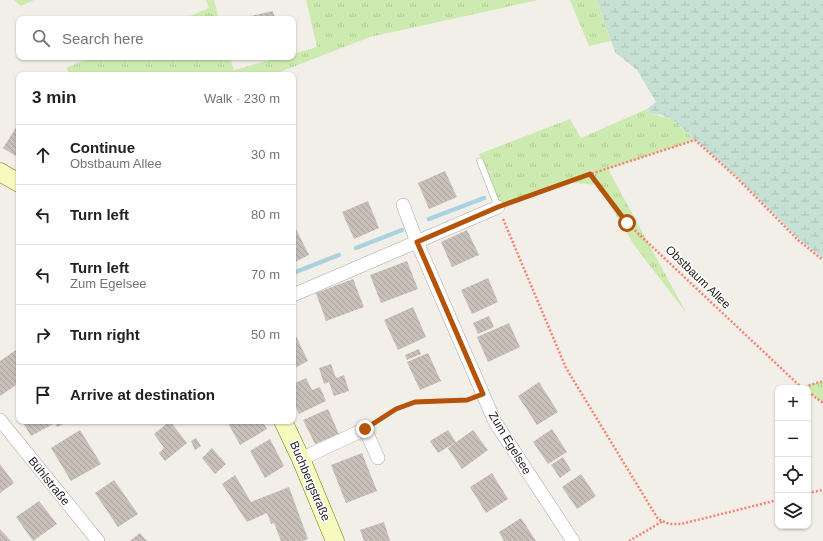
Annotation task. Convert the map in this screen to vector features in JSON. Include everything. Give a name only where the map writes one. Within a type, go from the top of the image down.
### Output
[{"type":"main road","name":"Buchbergstraße","points":[[284,424],[301,459],[335,541]]},
{"type":"street","name":"Zum Egelsee","points":[[403,205],[417,242],[495,422],[573,541]]},
{"type":"street","points":[[296,294],[498,207]]},
{"type":"street","name":"Bühlstraße","points":[[0,420],[98,541]]},
{"type":"street","points":[[301,459],[365,429],[378,458]]},
{"type":"lane","points":[[480,161],[498,207]]},
{"type":"path","points":[[775,501],[681,524],[668,524],[658,519],[566,368],[498,207],[590,174],[695,140],[736,178],[798,240],[823,260]]},
{"type":"path","name":"Obstbaum Allee","points":[[590,174],[627,223],[798,385]]},
{"type":"path","points":[[810,385],[823,381]]},
{"type":"path","points":[[365,429],[396,409],[415,402],[467,400],[483,394]]},
{"type":"path","points":[[811,394],[823,403]]},
{"type":"path","points":[[811,492],[823,490]]},
{"type":"path","points":[[629,541],[663,521]]},
{"type":"green space","points":[[14,0],[34,0],[21,6]]},
{"type":"green space","points":[[206,0],[214,0],[218,16],[190,16],[209,8]]},
{"type":"green space","points":[[306,0],[538,0],[370,37],[280,72],[69,72],[66,68],[85,60],[231,60],[234,70],[270,60],[296,60],[296,53],[317,47]]},
{"type":"green space","points":[[570,0],[597,0],[611,41],[589,46]]},
{"type":"green space","points":[[597,0],[823,0],[823,258],[800,240],[737,177],[672,119],[661,115],[651,114],[647,109],[656,102],[637,70],[615,52]]},
{"type":"green space","points":[[647,109],[651,114],[672,119],[695,140],[608,169],[687,314],[634,245],[598,185],[566,182],[498,207],[479,154],[570,119],[581,138]]},
{"type":"green space","points":[[823,381],[823,403],[811,394],[811,385],[808,385]]},
{"type":"building","points":[[273,11],[274,16],[250,16]]},
{"type":"building","points":[[16,128],[16,156],[3,148]]},
{"type":"building","points":[[445,171],[457,197],[429,209],[418,183]]},
{"type":"building","points":[[368,201],[379,228],[354,239],[342,212]]},
{"type":"building","points":[[296,229],[309,255],[296,262]]},
{"type":"building","points":[[467,230],[479,255],[452,267],[441,242]]},
{"type":"building","points":[[407,261],[418,289],[381,303],[370,275]]},
{"type":"building","points":[[488,278],[498,302],[472,314],[461,290]]},
{"type":"building","points":[[353,279],[364,307],[326,321],[316,293]]},
{"type":"building","points":[[413,307],[426,337],[398,350],[384,320]]},
{"type":"building","points":[[489,316],[494,327],[478,334],[473,323]]},
{"type":"building","points":[[509,323],[520,347],[488,362],[477,337]]},
{"type":"building","points":[[296,336],[308,361],[296,367]]},
{"type":"building","points":[[419,349],[421,354],[407,360],[405,355]]},
{"type":"building","points":[[16,350],[16,385],[0,396],[0,361]]},
{"type":"building","points":[[428,353],[441,381],[420,390],[407,362]]},
{"type":"building","points":[[331,364],[336,378],[344,375],[349,391],[334,396],[329,382],[324,384],[319,368]]},
{"type":"building","points":[[306,378],[312,390],[320,387],[326,401],[299,414],[296,408],[296,383]]},
{"type":"building","points":[[539,382],[558,412],[537,425],[518,396]]},
{"type":"building","points":[[328,409],[339,434],[315,444],[303,420]]},
{"type":"building","points":[[24,424],[53,424],[31,436]]},
{"type":"building","points":[[56,424],[63,424],[57,427]]},
{"type":"building","points":[[166,424],[172,424],[187,443],[165,461],[159,453],[164,448],[154,434]]},
{"type":"building","points":[[229,424],[264,424],[267,429],[240,445]]},
{"type":"building","points":[[552,429],[567,452],[548,464],[533,442]]},
{"type":"building","points":[[80,430],[101,464],[71,481],[51,448]]},
{"type":"building","points":[[448,430],[456,442],[438,453],[430,441]]},
{"type":"building","points":[[473,430],[488,450],[462,469],[448,448]]},
{"type":"building","points":[[196,438],[201,446],[195,450],[191,441]]},
{"type":"building","points":[[270,439],[284,466],[265,478],[250,451]]},
{"type":"building","points":[[212,448],[226,464],[215,474],[202,458]]},
{"type":"building","points":[[362,453],[377,491],[346,503],[331,465]]},
{"type":"building","points":[[563,457],[571,470],[560,478],[551,465]]},
{"type":"building","points":[[0,464],[14,483],[0,493]]},
{"type":"building","points":[[492,473],[508,499],[486,513],[470,487]]},
{"type":"building","points":[[581,474],[596,496],[577,509],[562,487]]},
{"type":"building","points":[[235,475],[251,502],[289,487],[308,539],[303,541],[281,541],[274,523],[271,524],[267,513],[247,522],[222,484]]},
{"type":"building","points":[[114,480],[138,514],[118,527],[95,493]]},
{"type":"building","points":[[39,501],[57,524],[33,541],[16,517]]},
{"type":"building","points":[[521,518],[536,541],[504,541],[499,532]]},
{"type":"building","points":[[384,522],[390,541],[364,541],[360,530]]},
{"type":"building","points":[[0,529],[11,541],[0,541]]},
{"type":"building","points":[[140,533],[147,541],[130,541]]},
{"type":"waterway","points":[[429,219],[484,198]]},
{"type":"waterway","points":[[356,248],[402,230]]},
{"type":"waterway","points":[[296,272],[339,255]]},
{"type":"route","points":[[365,429],[396,409],[415,402],[467,400],[483,394],[417,242],[498,207],[590,174],[627,223]]}]
